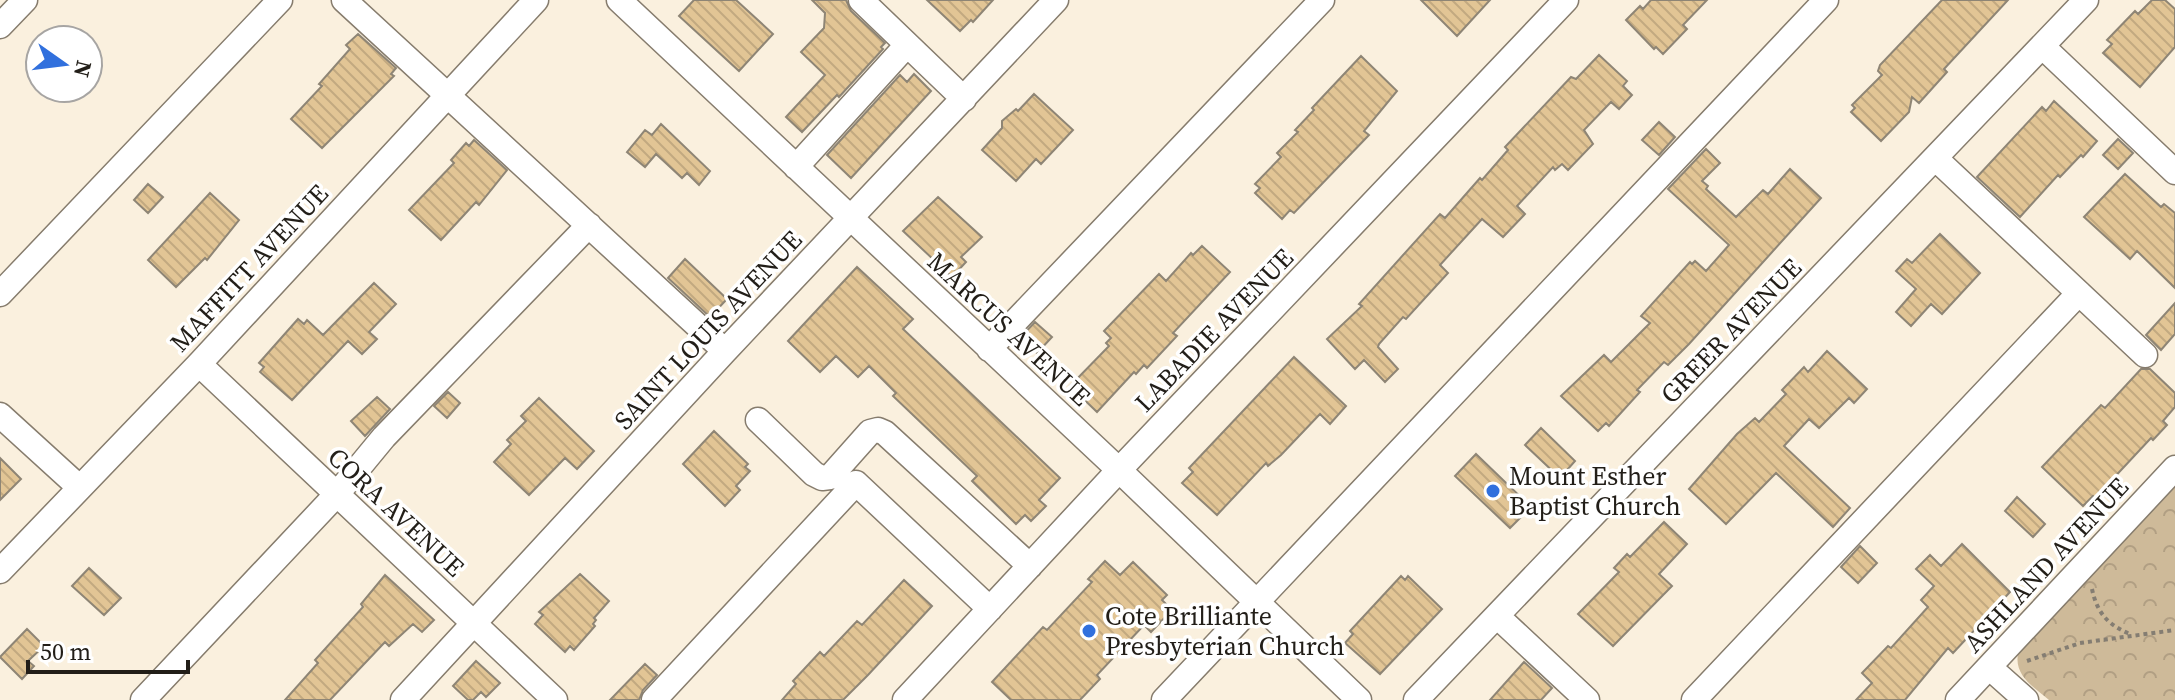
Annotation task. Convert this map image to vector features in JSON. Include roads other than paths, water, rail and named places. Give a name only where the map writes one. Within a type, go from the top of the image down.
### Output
[{"type":"street","points":[[0,26],[25,0]]},
{"type":"street","points":[[0,294],[280,0]]},
{"type":"street","points":[[344,0],[725,351]]},
{"type":"street","name":"MAFFITT AVENUE","points":[[0,571],[199,364],[536,0]]},
{"type":"street","name":"MARCUS AVENUE","points":[[619,0],[1359,700]]},
{"type":"street","points":[[861,0],[964,99]]},
{"type":"street","name":"SAINT LOUIS AVENUE","points":[[403,700],[725,351],[1056,0]]},
{"type":"street","points":[[989,349],[1322,0]]},
{"type":"street","name":"LABADIE AVENUE","points":[[905,700],[1566,0]]},
{"type":"street","points":[[1164,700],[1826,0]]},
{"type":"street","name":"GREER AVENUE","points":[[1416,700],[2086,0]]},
{"type":"street","points":[[796,167],[907,45]]},
{"type":"street","points":[[2042,46],[2175,172]]},
{"type":"street","points":[[1935,158],[2145,355]]},
{"type":"street","points":[[143,700],[337,494],[384,437],[589,225]]},
{"type":"street","points":[[1694,700],[2079,293]]},
{"type":"street","name":"CORA AVENUE","points":[[199,364],[555,700]]},
{"type":"street","points":[[0,415],[79,487]]},
{"type":"street","points":[[758,420],[814,474],[822,478],[830,477],[870,432],[878,430],[885,433],[1030,566]]},
{"type":"street","name":"ASHLAND AVENUE","points":[[1958,700],[2175,468]]},
{"type":"street","points":[[654,700],[856,483],[990,609]]},
{"type":"street","points":[[1497,616],[1587,700]]},
{"type":"street","points":[[1989,667],[2026,700]]},
{"type":"place","name":"Mount Esther Baptist Church","points":[[1493,491]]},
{"type":"place","name":"Cote Brilliante Presbyterian Church","points":[[1089,631]]}]
